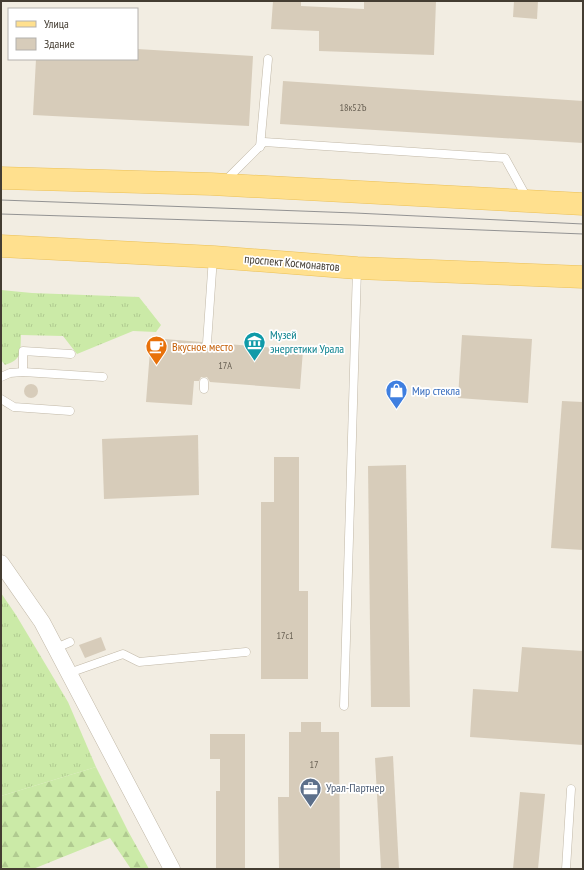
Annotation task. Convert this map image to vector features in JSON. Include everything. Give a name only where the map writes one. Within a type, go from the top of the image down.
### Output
[{"type":"main road","points":[[1,178],[222,185],[583,204]]},
{"type":"main road","name":"проспект Космонавтов","points":[[1,246],[214,256],[357,268],[583,277]]},
{"type":"street","points":[[1,563],[42,622],[63,645],[69,673],[172,869]]},
{"type":"lane","points":[[260,147],[268,59]]},
{"type":"lane","points":[[222,185],[264,142],[505,158],[529,201]]},
{"type":"lane","points":[[207,343],[214,256]]},
{"type":"lane","points":[[344,706],[357,268]]},
{"type":"lane","points":[[23,372],[23,351],[71,354]]},
{"type":"lane","points":[[1,377],[23,372],[103,377]]},
{"type":"lane","points":[[1,399],[14,407],[70,411]]},
{"type":"lane","points":[[69,673],[123,654],[139,662],[246,652]]},
{"type":"lane","points":[[566,869],[571,788]]},
{"type":"green space","points":[[1,290],[32,293],[139,297],[161,325],[156,332],[133,331],[77,354],[63,336],[21,335],[18,357],[11,363],[5,365],[1,360]]},
{"type":"green space","points":[[1,593],[16,615],[68,702],[96,767],[1,796]]},
{"type":"green space","points":[[96,767],[149,869],[131,869],[110,838],[33,869],[1,869],[1,796]]},
{"type":"building","points":[[273,1],[301,1],[301,6],[364,9],[364,1],[436,1],[434,55],[319,51],[319,31],[271,29]]},
{"type":"building","points":[[514,1],[538,1],[537,19],[513,17]]},
{"type":"building","points":[[138,49],[253,56],[249,126],[33,115],[36,60],[138,60]]},
{"type":"building","points":[[283,81],[583,101],[583,143],[280,124]]},
{"type":"building","points":[[462,335],[532,339],[528,403],[458,398]]},
{"type":"building","points":[[151,338],[202,342],[202,346],[206,348],[210,348],[213,343],[303,350],[300,389],[210,382],[207,377],[201,377],[199,381],[194,381],[192,405],[146,402]]},
{"type":"building","points":[[28,384],[34,384],[38,388],[38,394],[34,398],[28,398],[24,394],[24,388]]},
{"type":"building","points":[[562,401],[583,402],[583,550],[551,548]]},
{"type":"building","points":[[198,435],[199,495],[104,499],[102,439]]},
{"type":"building","points":[[274,457],[299,457],[299,591],[308,591],[308,679],[261,679],[261,502],[274,502]]},
{"type":"building","points":[[406,465],[410,707],[371,707],[368,466]]},
{"type":"building","points":[[101,637],[106,650],[85,658],[79,645]]},
{"type":"building","points":[[522,647],[583,651],[583,745],[470,737],[473,689],[518,692]]},
{"type":"building","points":[[301,722],[321,722],[321,732],[339,732],[340,869],[279,868],[278,797],[289,797],[289,732],[301,732]]},
{"type":"building","points":[[210,734],[245,734],[245,869],[216,869],[216,791],[220,791],[220,759],[210,759]]},
{"type":"building","points":[[393,756],[399,869],[381,869],[375,758]]},
{"type":"building","points":[[520,792],[545,794],[538,869],[513,869]]},
{"type":"tram line","points":[[1,200],[355,213],[583,224]]},
{"type":"tram line","points":[[1,214],[583,234]]},
{"type":"place","name":"Музей энергетики Урала","points":[[254,362]]},
{"type":"place","name":"Вкусное место","points":[[156,366]]},
{"type":"place","name":"Мир стекла","points":[[396,410]]},
{"type":"place","name":"Урал-Партнер","points":[[311,808]]}]
